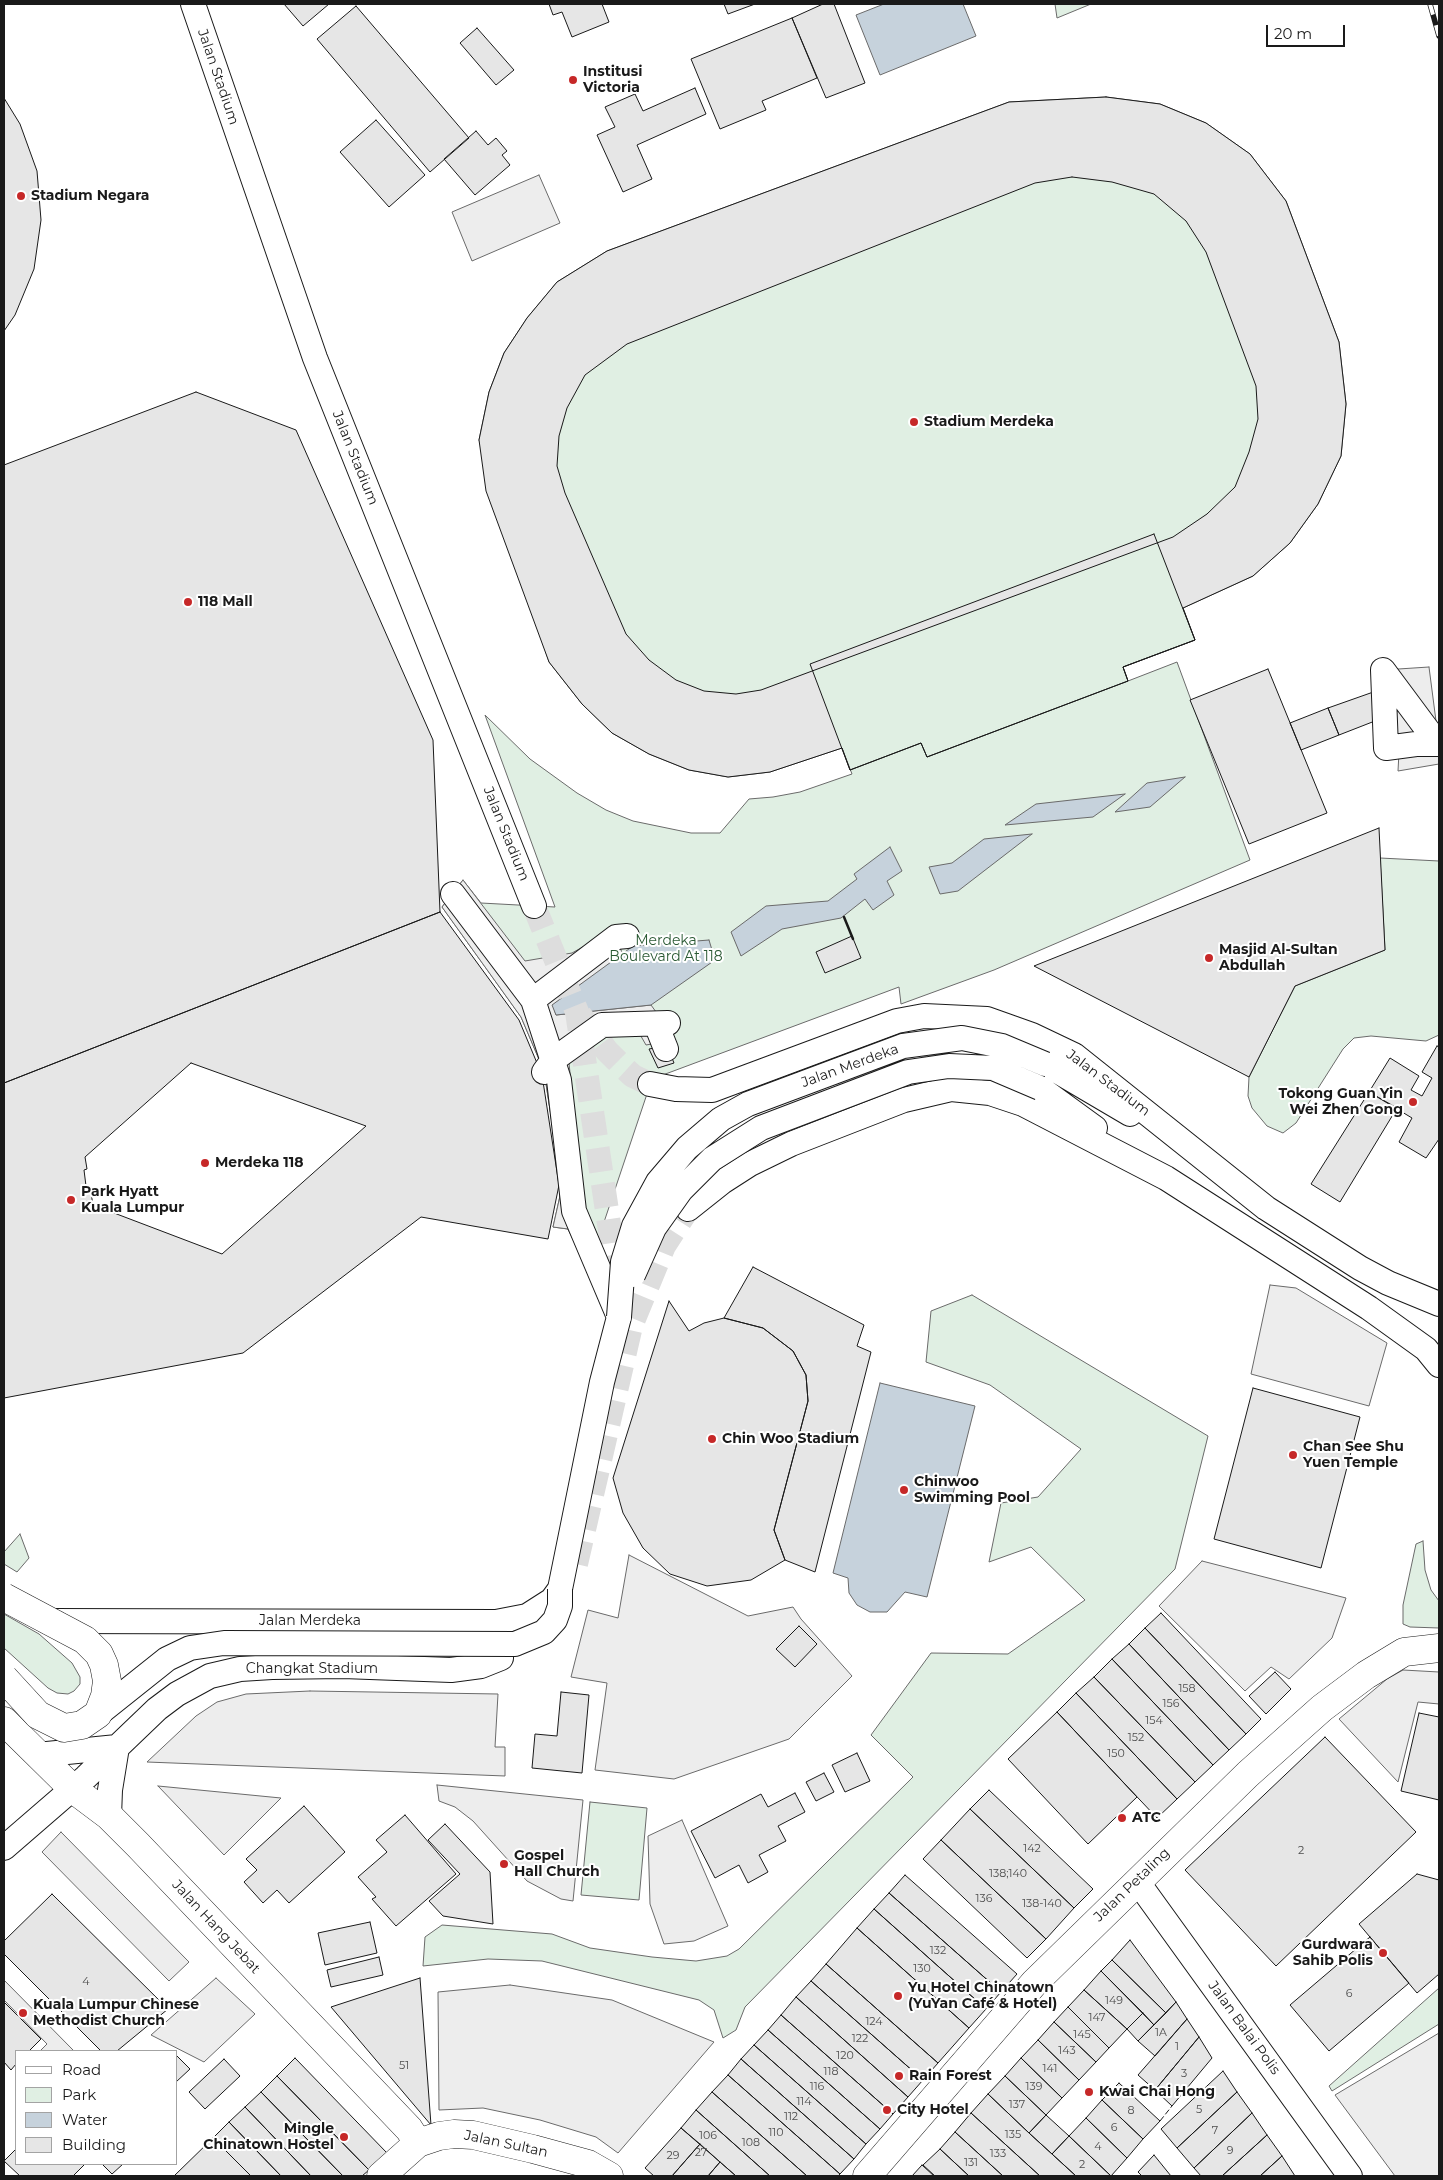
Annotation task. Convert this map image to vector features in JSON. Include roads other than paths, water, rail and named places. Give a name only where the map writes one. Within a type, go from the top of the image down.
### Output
[{"type":"street","name":"Jalan Stadium","points":[[193,4],[315,358],[534,906]]},
{"type":"street","points":[[452,894],[533,1000],[548,1067],[560,1080],[574,1212],[619,1317]]},
{"type":"street","points":[[533,1000],[581,955],[616,937],[627,936]]},
{"type":"street","name":"Jalan Stadium","points":[[650,1084],[676,1089],[712,1090],[896,1021],[924,1016],[988,1019],[1032,1035],[1074,1055],[1266,1208],[1321,1245],[1388,1283],[1439,1304]]},
{"type":"street","points":[[548,1067],[602,1025],[662,1024],[666,1049]]},
{"type":"street","name":"Jalan Merdeka","points":[[619,1317],[623,1262],[634,1226],[653,1191],[687,1148],[728,1115],[748,1104],[903,1046],[962,1038],[1002,1046],[1045,1064],[1190,1149]]},
{"type":"street","name":"Jalan Merdeka","points":[[4,1678],[38,1715],[64,1728],[82,1725],[167,1658],[190,1648],[224,1643],[515,1644],[544,1632],[555,1620],[560,1606],[560,1590],[602,1382],[619,1317],[638,1260],[654,1228],[680,1190],[712,1159],[761,1128],[908,1072],[948,1066],[993,1068],[1040,1088],[1166,1178]]},
{"type":"street","points":[[688,1209],[743,1169],[791,1144],[904,1100],[951,1089],[990,1093],[1023,1104],[1166,1178],[1370,1308],[1419,1343],[1439,1364]]},
{"type":"street","points":[[1370,1308],[1439,1342]]},
{"type":"street","name":"Jalan Merdeka","points":[[48,1621],[496,1622],[527,1616],[552,1600],[560,1590]]},
{"type":"street","name":"Jalan Merdeka","points":[[4,1597],[85,1640],[99,1654],[104,1665],[107,1681],[105,1696],[98,1714]]},
{"type":"street","name":"Jalan Petaling","points":[[867,2176],[1035,1982],[1248,1774],[1322,1708],[1366,1675],[1404,1652],[1439,1648]]},
{"type":"street","name":"Changkat Stadium","points":[[4,1848],[73,1789],[157,1709],[177,1694],[210,1676],[240,1669],[272,1667],[343,1666],[451,1670],[481,1666],[501,1658]]},
{"type":"street","name":"Jalan Hang Jebat","points":[[4,1721],[73,1789],[109,1816],[409,2129],[418,2144]]},
{"type":"street","points":[[37,1755],[117,1747],[110,1790],[109,1816]]},
{"type":"street","name":"Jalan Balai Polis","points":[[1137,1881],[1350,2176]]},
{"type":"street","name":"Jalan Sultan","points":[[381,2176],[418,2144],[439,2136],[473,2135],[588,2164],[609,2176]]},
{"type":"water","points":[[884,4],[963,4],[976,36],[880,75],[856,15]]},
{"type":"water","points":[[1185,777],[1150,807],[1115,812],[1147,783]]},
{"type":"water","points":[[1125,794],[1093,817],[1005,825],[1036,804]]},
{"type":"water","points":[[1032,834],[958,891],[940,894],[929,867],[952,863],[984,839]]},
{"type":"water","points":[[890,847],[902,871],[887,881],[894,895],[873,910],[865,899],[841,918],[782,929],[741,956],[731,932],[766,906],[828,901],[857,879],[854,874]]},
{"type":"water","points":[[709,940],[715,960],[651,1005],[556,1015],[552,1005],[633,946]]},
{"type":"water","name":"Chinwoo Swimming Pool","points":[[880,1383],[975,1406],[927,1597],[905,1592],[887,1612],[870,1612],[857,1605],[849,1593],[848,1578],[833,1573]]},
{"type":"tunnel","points":[[534,906],[577,1012],[614,1257],[621,1285]]},
{"type":"tunnel","points":[[580,1015],[607,1051],[623,1067],[633,1076],[650,1084]]},
{"type":"tunnel","points":[[576,1564],[631,1326],[664,1246],[688,1209]]},
{"type":"railway","points":[[1430,4],[1439,36]]},
{"type":"place","name":"Institusi Victoria","points":[[573,80]]},
{"type":"place","name":"Stadium Negara","points":[[21,196]]},
{"type":"place","name":"Stadium Merdeka","points":[[914,422]]},
{"type":"place","name":"118 Mall","points":[[188,602]]},
{"type":"place","name":"Masjid Al-Sultan Abdullah","points":[[1209,958]]},
{"type":"place","name":"Tokong Guan Yin Wei Zhen Gong","points":[[1413,1102]]},
{"type":"place","name":"Merdeka 118","points":[[205,1163]]},
{"type":"place","name":"Park Hyatt Kuala Lumpur","points":[[71,1200]]},
{"type":"place","name":"Chin Woo Stadium","points":[[712,1439]]},
{"type":"place","name":"Chan See Shu Yuen Temple","points":[[1293,1455]]},
{"type":"place","name":"Chinwoo Swimming Pool","points":[[904,1490]]},
{"type":"place","name":"ATC","points":[[1122,1818]]},
{"type":"place","name":"Gospel Hall Church","points":[[504,1864]]},
{"type":"place","name":"Gurdwara Sahib Polis","points":[[1383,1953]]},
{"type":"place","name":"Yu Hotel Chinatown (YuYan Café & Hotel)","points":[[898,1996]]},
{"type":"place","name":"Kuala Lumpur Chinese Methodist Church","points":[[23,2013]]},
{"type":"place","name":"Rain Forest","points":[[899,2076]]},
{"type":"place","name":"Kwai Chai Hong","points":[[1089,2092]]},
{"type":"place","name":"City Hotel","points":[[887,2110]]},
{"type":"place","name":"Mingle Chinatown Hostel","points":[[344,2137]]},
{"type":"park label","name":"Merdeka Boulevard At 118","points":[[666,950]]}]
